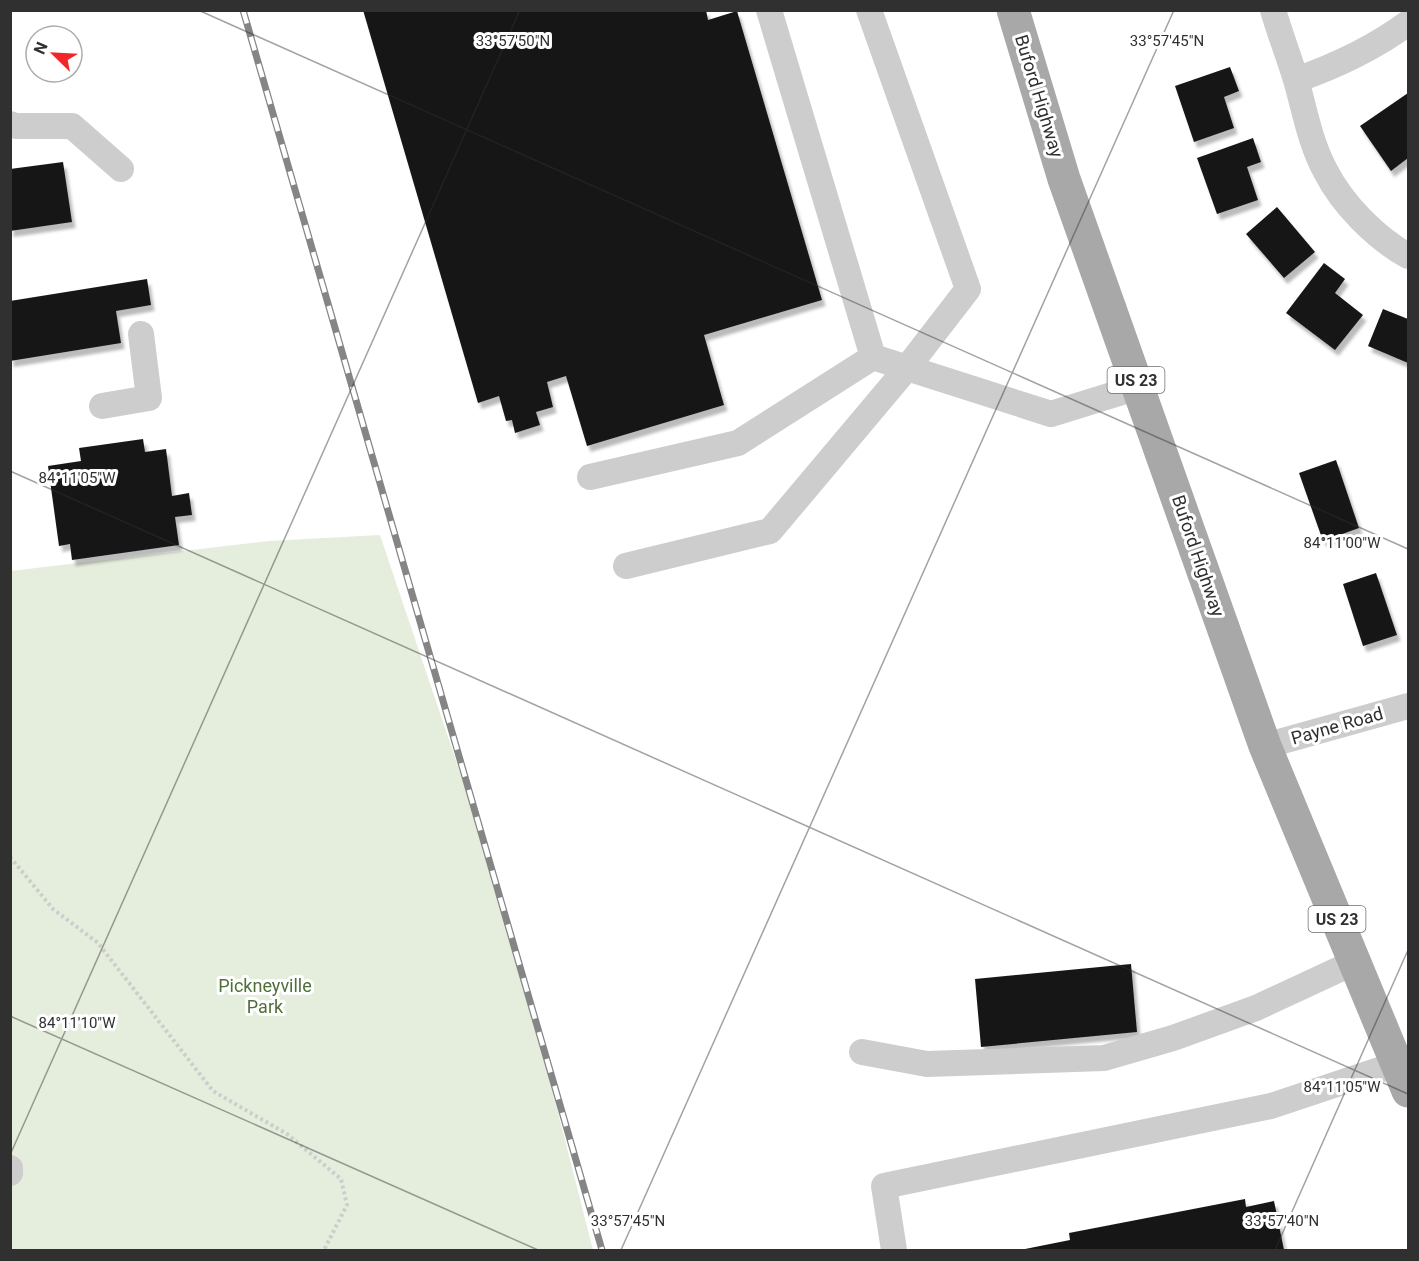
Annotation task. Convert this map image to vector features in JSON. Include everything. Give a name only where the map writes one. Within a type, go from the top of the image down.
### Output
[{"type":"main road","name":"Buford Highway","points":[[1013,10],[1064,178],[1265,746],[1403,1077]]},
{"type":"street","points":[[769,10],[873,357]]},
{"type":"street","points":[[626,566],[770,531],[907,368],[968,289],[869,10]]},
{"type":"street","points":[[1273,10],[1296,80],[1311,138],[1326,172],[1372,230],[1408,256]]},
{"type":"street","points":[[1296,80],[1333,67],[1392,35],[1408,23]]},
{"type":"street","points":[[10,124],[16,126],[72,126],[121,169]]},
{"type":"street","points":[[102,406],[148,398],[141,334]]},
{"type":"street","points":[[873,357],[1051,414],[1138,387]]},
{"type":"street","points":[[590,477],[738,443],[873,357]]},
{"type":"street","name":"Payne Road","points":[[1265,746],[1408,706]]},
{"type":"street","points":[[862,1052],[927,1064],[1104,1058],[1173,1038],[1257,1008],[1355,962]]},
{"type":"street","points":[[894,1251],[884,1186],[1403,1077]]},
{"type":"street","points":[[10,1168],[10,1173]]},
{"type":"path","points":[[10,857],[53,909],[98,943],[213,1091],[287,1134],[341,1179],[346,1204],[324,1251]]},
{"type":"green space","name":"Pickneyville Park","points":[[380,535],[506,909],[593,1250],[11,1250],[10,571],[269,541]]},
{"type":"building","points":[[363,10],[706,10],[708,20],[737,11],[822,300],[704,335],[724,405],[587,446],[566,376],[547,382],[553,407],[536,412],[540,425],[515,433],[512,420],[506,421],[499,396],[478,403]]},
{"type":"building","points":[[1230,67],[1239,91],[1224,97],[1234,128],[1194,142],[1175,86]]},
{"type":"building","points":[[1408,93],[1408,158],[1391,171],[1360,126]]},
{"type":"building","points":[[1253,138],[1261,162],[1247,167],[1258,200],[1217,214],[1197,158]]},
{"type":"building","points":[[63,162],[72,222],[10,231],[10,169]]},
{"type":"building","points":[[1277,207],[1315,252],[1284,278],[1246,234]]},
{"type":"building","points":[[1324,263],[1345,279],[1335,293],[1363,315],[1335,350],[1286,313]]},
{"type":"building","points":[[147,279],[151,305],[116,311],[121,343],[10,361],[10,301]]},
{"type":"building","points":[[1383,309],[1408,319],[1408,363],[1368,346]]},
{"type":"building","points":[[143,439],[145,452],[166,449],[172,496],[189,493],[192,515],[175,517],[179,545],[72,560],[70,544],[59,546],[48,466],[81,461],[79,448]]},
{"type":"building","points":[[1336,460],[1359,528],[1323,541],[1299,473]]},
{"type":"building","points":[[1376,573],[1397,635],[1363,646],[1343,584]]},
{"type":"building","points":[[1131,964],[1137,1032],[981,1047],[975,979]]},
{"type":"building","points":[[1245,1199],[1246,1207],[1274,1201],[1284,1250],[1020,1250],[1070,1240],[1069,1233]]},
{"type":"railway","points":[[243,10],[602,1250]]}]
